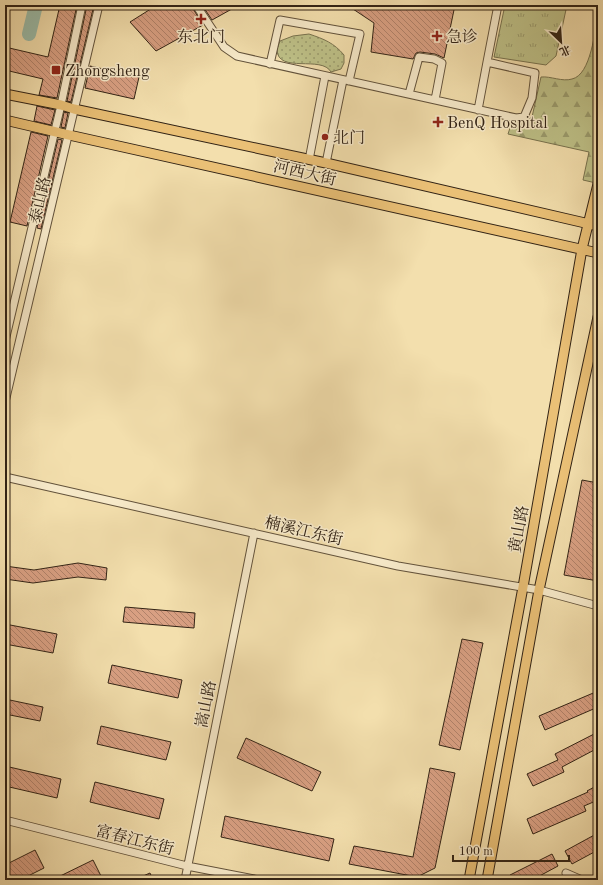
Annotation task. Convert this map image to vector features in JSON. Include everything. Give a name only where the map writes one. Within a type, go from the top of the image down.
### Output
[{"type":"main road","name":"河西大街","points":[[5,94],[62,105],[74,109],[326,163],[598,226]]},
{"type":"main road","name":"河西大街","points":[[5,120],[598,253]]},
{"type":"main road","name":"黄山路","points":[[469,880],[523,587],[582,249],[598,184]]},
{"type":"main road","name":"黄山路","points":[[487,880],[539,590],[598,317]]},
{"type":"street","name":"泰山路","points":[[5,341],[62,105],[82,5]]},
{"type":"street","name":"泰山路","points":[[5,402],[99,5]]},
{"type":"street","points":[[196,5],[224,47],[238,56],[478,110],[516,118],[524,117],[532,98],[535,73],[487,62]]},
{"type":"street","points":[[478,110],[498,5]]},
{"type":"street","points":[[270,64],[280,20],[360,34],[346,80],[326,163]]},
{"type":"street","points":[[409,94],[419,57],[434,60],[442,63],[436,100]]},
{"type":"street","points":[[309,160],[324,76]]},
{"type":"street","name":"楠溪江东街","points":[[5,477],[398,566],[539,590],[598,606]]},
{"type":"street","name":"嵩山路","points":[[185,880],[254,533]]},
{"type":"street","name":"富春江东街","points":[[5,820],[187,866],[259,880]]},
{"type":"street","points":[[566,873],[582,880]]},
{"type":"green space","points":[[505,5],[567,5],[556,56],[546,65],[494,57]]},
{"type":"green space","points":[[598,14],[598,175],[596,183],[583,180],[589,152],[508,134],[511,125],[522,124],[532,117],[541,77],[568,80],[578,76],[584,69],[591,51]]},
{"type":"green space","points":[[309,34],[328,42],[344,55],[344,63],[341,69],[331,72],[326,67],[292,63],[279,57],[277,50],[280,41],[293,36]]},
{"type":"building","points":[[60,5],[77,5],[57,98],[39,95],[43,79],[5,70],[5,47],[48,57]]},
{"type":"building","points":[[87,5],[94,5],[71,102],[67,101]]},
{"type":"building","points":[[157,5],[189,5],[192,7],[203,25],[156,51],[130,22]]},
{"type":"building","points":[[202,5],[239,5],[212,20]]},
{"type":"building","points":[[347,5],[455,5],[444,58],[435,54],[420,52],[416,53],[413,59],[371,52],[374,23]]},
{"type":"building","points":[[90,66],[139,77],[134,99],[85,88]]},
{"type":"building","points":[[37,106],[55,110],[51,125],[34,121]]},
{"type":"building","points":[[64,112],[68,113],[65,128],[61,127]]},
{"type":"building","points":[[31,132],[48,136],[27,226],[10,222]]},
{"type":"building","points":[[58,139],[62,140],[41,229],[37,228]]},
{"type":"building","points":[[582,480],[598,483],[598,581],[564,575]]},
{"type":"building","points":[[78,563],[107,568],[106,580],[78,577],[33,583],[5,579],[5,566],[34,570]]},
{"type":"building","points":[[125,607],[195,613],[194,628],[123,622]]},
{"type":"building","points":[[5,624],[57,634],[53,653],[5,644]]},
{"type":"building","points":[[462,639],[483,643],[460,750],[439,745]]},
{"type":"building","points":[[112,665],[182,680],[178,698],[108,683]]},
{"type":"building","points":[[598,691],[598,707],[545,730],[539,716]]},
{"type":"building","points":[[5,699],[43,707],[40,721],[5,714]]},
{"type":"building","points":[[101,726],[171,742],[166,760],[97,744]]},
{"type":"building","points":[[598,732],[598,748],[562,767],[564,772],[533,786],[527,774],[558,760],[555,754]]},
{"type":"building","points":[[246,738],[321,772],[312,791],[237,758]]},
{"type":"building","points":[[5,766],[61,779],[57,798],[5,786]]},
{"type":"building","points":[[430,768],[455,773],[435,868],[417,877],[349,864],[354,846],[413,857]]},
{"type":"building","points":[[95,782],[164,799],[159,819],[90,802]]},
{"type":"building","points":[[598,785],[598,800],[584,806],[586,811],[533,834],[527,819],[588,792],[587,791]]},
{"type":"building","points":[[225,816],[334,839],[329,861],[221,837]]},
{"type":"building","points":[[598,833],[598,850],[572,864],[565,851]]},
{"type":"building","points":[[35,850],[44,868],[20,880],[5,880],[5,865]]},
{"type":"building","points":[[552,854],[558,866],[532,880],[513,880],[510,875]]},
{"type":"building","points":[[93,860],[103,880],[52,880]]},
{"type":"building","points":[[150,873],[153,880],[134,880]]},
{"type":"waterway","points":[[29,34],[36,5]]},
{"type":"place","name":"东北门","points":[[201,19]]},
{"type":"place","name":"急诊","points":[[437,36]]},
{"type":"place","name":"Zhongsheng","points":[[56,70]]},
{"type":"place","name":"BenQ Hospital","points":[[438,122]]},
{"type":"place","name":"北门","points":[[325,137]]}]
